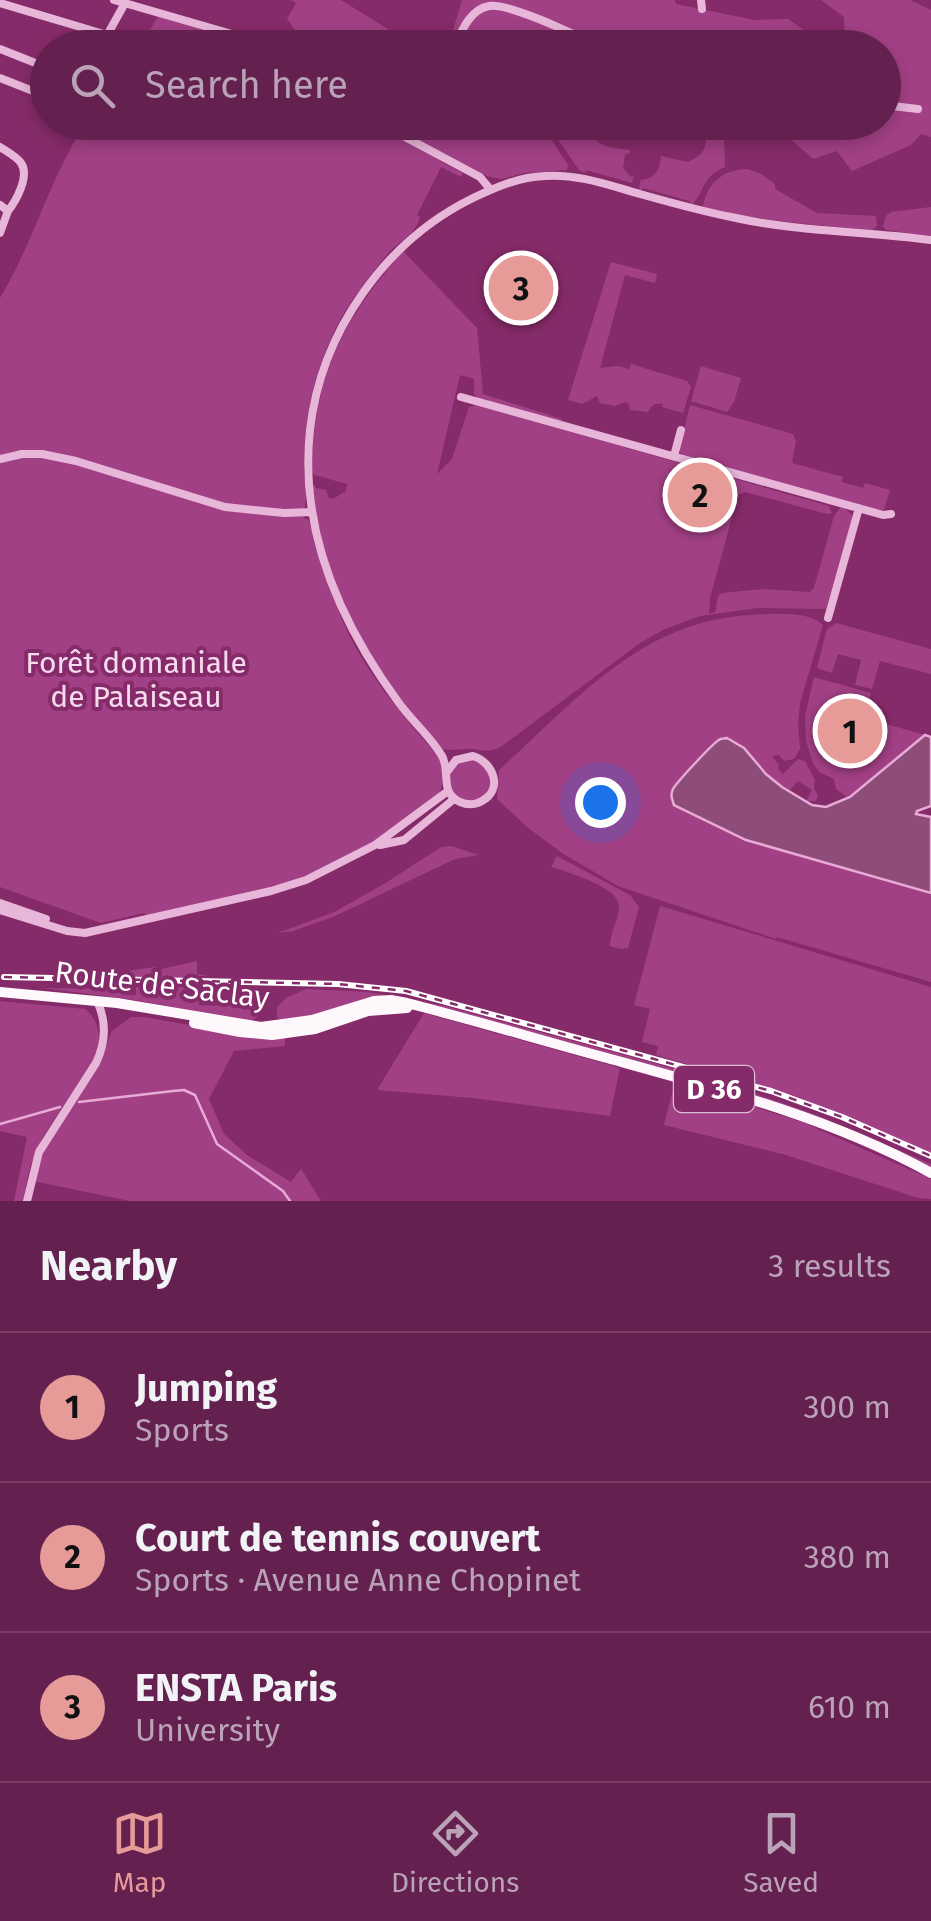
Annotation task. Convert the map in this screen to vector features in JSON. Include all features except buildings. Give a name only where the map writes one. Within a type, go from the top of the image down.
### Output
[{"type":"main road","name":"Route de Saclay","points":[[0,994],[106,1005],[272,1035],[314,1029],[368,1010],[433,1011],[665,1074],[773,1108],[828,1127],[931,1173]]},
{"type":"street","points":[[114,0],[218,30]]},
{"type":"street","points":[[109,30],[124,3]]},
{"type":"street","points":[[0,4],[89,30]]},
{"type":"street","points":[[462,30],[476,12],[490,5],[518,11],[562,30]]},
{"type":"street","points":[[0,49],[30,61]]},
{"type":"street","points":[[0,78],[30,90]]},
{"type":"street","points":[[901,108],[918,109]]},
{"type":"street","points":[[410,140],[480,177],[490,190]]},
{"type":"street","points":[[0,147],[24,170],[12,208],[4,208],[0,233]]},
{"type":"street","points":[[442,755],[456,760],[473,756],[484,761],[494,775],[492,790],[498,805],[483,801],[468,804],[451,795],[442,755],[400,706],[351,629],[328,578],[312,512],[309,463],[314,410],[328,359],[350,314],[377,274],[445,213],[490,190],[534,177],[578,176],[740,219],[819,231],[931,240]]},
{"type":"street","points":[[461,396],[883,515],[891,514]]},
{"type":"street","points":[[674,456],[681,430]]},
{"type":"street","points":[[0,459],[42,454],[225,507],[312,512]]},
{"type":"street","points":[[828,618],[858,508]]},
{"type":"street","points":[[446,773],[456,760]]},
{"type":"street","points":[[0,907],[77,932],[91,932],[286,887],[375,846],[451,795]]},
{"type":"street","points":[[27,1201],[39,1152],[99,1057],[106,1005]]},
{"type":"green space","points":[[291,0],[341,0],[390,30],[295,30],[287,19],[296,3]]},
{"type":"green space","points":[[462,0],[675,0],[676,4],[755,20],[788,19],[804,30],[453,30]]},
{"type":"green space","points":[[821,0],[910,0],[931,10],[931,137],[921,134],[911,145],[852,171],[837,151],[813,159],[791,140],[901,140],[901,30],[844,30],[844,17]]},
{"type":"green space","points":[[158,17],[204,30],[150,30]]},
{"type":"green space","name":"Forêt domaniale de Palaiseau","points":[[75,140],[552,140],[568,165],[567,170],[501,179],[487,176],[441,152],[438,160],[463,173],[461,177],[441,167],[417,215],[420,217],[415,228],[368,278],[336,327],[312,393],[305,440],[304,518],[309,520],[350,636],[372,674],[441,759],[444,778],[438,796],[378,840],[317,872],[234,898],[101,923],[0,887],[0,298]]},
{"type":"green space","points":[[558,140],[596,140],[609,147],[630,150],[623,168],[631,177],[634,175],[632,183],[579,170]]},
{"type":"green space","points":[[705,140],[724,140],[725,167],[708,179],[692,205],[643,188],[641,191],[641,180],[656,173],[661,156],[688,162],[701,154]]},
{"type":"green space","points":[[747,169],[761,174],[775,184],[775,189],[817,213],[876,216],[877,226],[872,230],[790,222],[703,206],[718,179]]},
{"type":"green space","points":[[931,207],[931,236],[886,230],[883,226],[891,212]]},
{"type":"green space","points":[[403,251],[477,328],[483,394],[562,419],[561,422],[479,400],[474,394],[474,379],[460,375],[437,474],[452,459],[469,407],[477,405],[829,506],[832,513],[827,514],[745,492],[738,495],[709,614],[715,612],[722,593],[763,589],[810,592],[834,516],[844,507],[852,515],[852,522],[826,609],[758,608],[700,616],[640,643],[502,746],[488,751],[440,749],[390,684],[349,614],[324,554],[312,487],[314,484],[326,490],[333,499],[346,491],[347,484],[312,472],[318,407],[325,378],[347,327]]},
{"type":"green space","points":[[611,262],[657,274],[655,283],[625,275],[600,368],[629,369],[631,364],[687,381],[691,387],[683,413],[660,403],[648,412],[630,410],[625,402],[615,406],[600,403],[597,396],[582,404],[568,400]]},
{"type":"green space","points":[[701,366],[741,378],[727,412],[691,401]]},
{"type":"green space","points":[[690,405],[793,434],[796,441],[792,463],[843,477],[842,482],[863,488],[865,483],[890,490],[883,513],[685,457],[680,448]]},
{"type":"green space","points":[[768,614],[804,616],[823,625],[800,703],[800,749],[794,759],[784,761],[779,755],[772,756],[783,774],[798,759],[805,761],[815,780],[816,801],[806,801],[812,790],[798,781],[789,791],[727,738],[694,763],[671,798],[746,840],[931,893],[931,982],[776,939],[618,886],[562,853],[497,799],[499,770],[572,702],[624,661],[682,630],[720,619]]},
{"type":"green space","points":[[836,623],[931,649],[931,674],[880,661],[872,689],[855,685],[861,660],[838,654],[832,673],[817,668],[827,629]]},
{"type":"green space","points":[[814,677],[871,693],[865,718],[925,735],[848,798],[836,789],[834,779],[819,772],[806,741],[805,716]]},
{"type":"green space","points":[[470,759],[485,765],[491,780],[485,795],[470,801],[455,795],[449,780],[455,765]]},
{"type":"green space","points":[[451,846],[479,855],[455,859],[333,917],[278,933],[334,912],[441,847]]},
{"type":"green space","points":[[557,856],[630,895],[639,907],[628,948],[610,946],[619,911],[617,899],[591,881],[551,867]]},
{"type":"green space","points":[[660,906],[931,987],[931,1153],[794,1096],[656,1055],[658,1046],[642,1042],[650,1009],[634,1005]]},
{"type":"green space","points":[[197,961],[197,974],[208,976],[80,978],[155,967],[157,970]]},
{"type":"green space","points":[[136,987],[194,987],[194,991],[199,991],[199,1005],[260,1007],[260,1014],[245,1021],[43,988],[125,989],[124,995],[136,995]]},
{"type":"green space","points":[[306,989],[368,992],[445,1006],[716,1080],[819,1116],[931,1164],[931,1170],[824,1122],[426,1006],[307,1019],[277,1017],[277,1007],[286,998]]},
{"type":"green space","points":[[0,1001],[85,1009],[94,1019],[99,1036],[97,1055],[42,1138],[30,1167],[23,1201],[14,1201],[27,1137],[0,1131]]},
{"type":"green space","points":[[424,1013],[620,1068],[610,1116],[377,1090]]},
{"type":"green space","points":[[131,1017],[285,1038],[285,1046],[234,1051],[209,1099],[224,1134],[247,1155],[291,1182],[301,1169],[321,1201],[130,1201],[33,1181],[48,1140],[103,1053],[112,1031]]},
{"type":"green space","points":[[675,1082],[802,1122],[931,1179],[931,1199],[786,1155],[664,1125]]},
{"type":"shaded area","points":[[925,735],[931,737],[931,806],[916,814],[931,817],[931,893],[746,840],[674,805],[672,799],[676,785],[721,739],[727,738],[744,748],[782,787],[812,805],[826,807],[850,797]]},
{"type":"waterway","points":[[79,1102],[184,1090],[195,1095],[217,1144],[283,1191],[290,1201]]},
{"type":"waterway","points":[[0,1124],[60,1107]]},
{"type":"railway","points":[[4,977],[338,984],[406,991],[771,1091],[931,1156]]},
{"type":"place","name":"ENSTA Paris","points":[[521,288]]},
{"type":"place","name":"Court de tennis couvert","points":[[700,495]]},
{"type":"place","name":"Jumping","points":[[850,731]]}]
